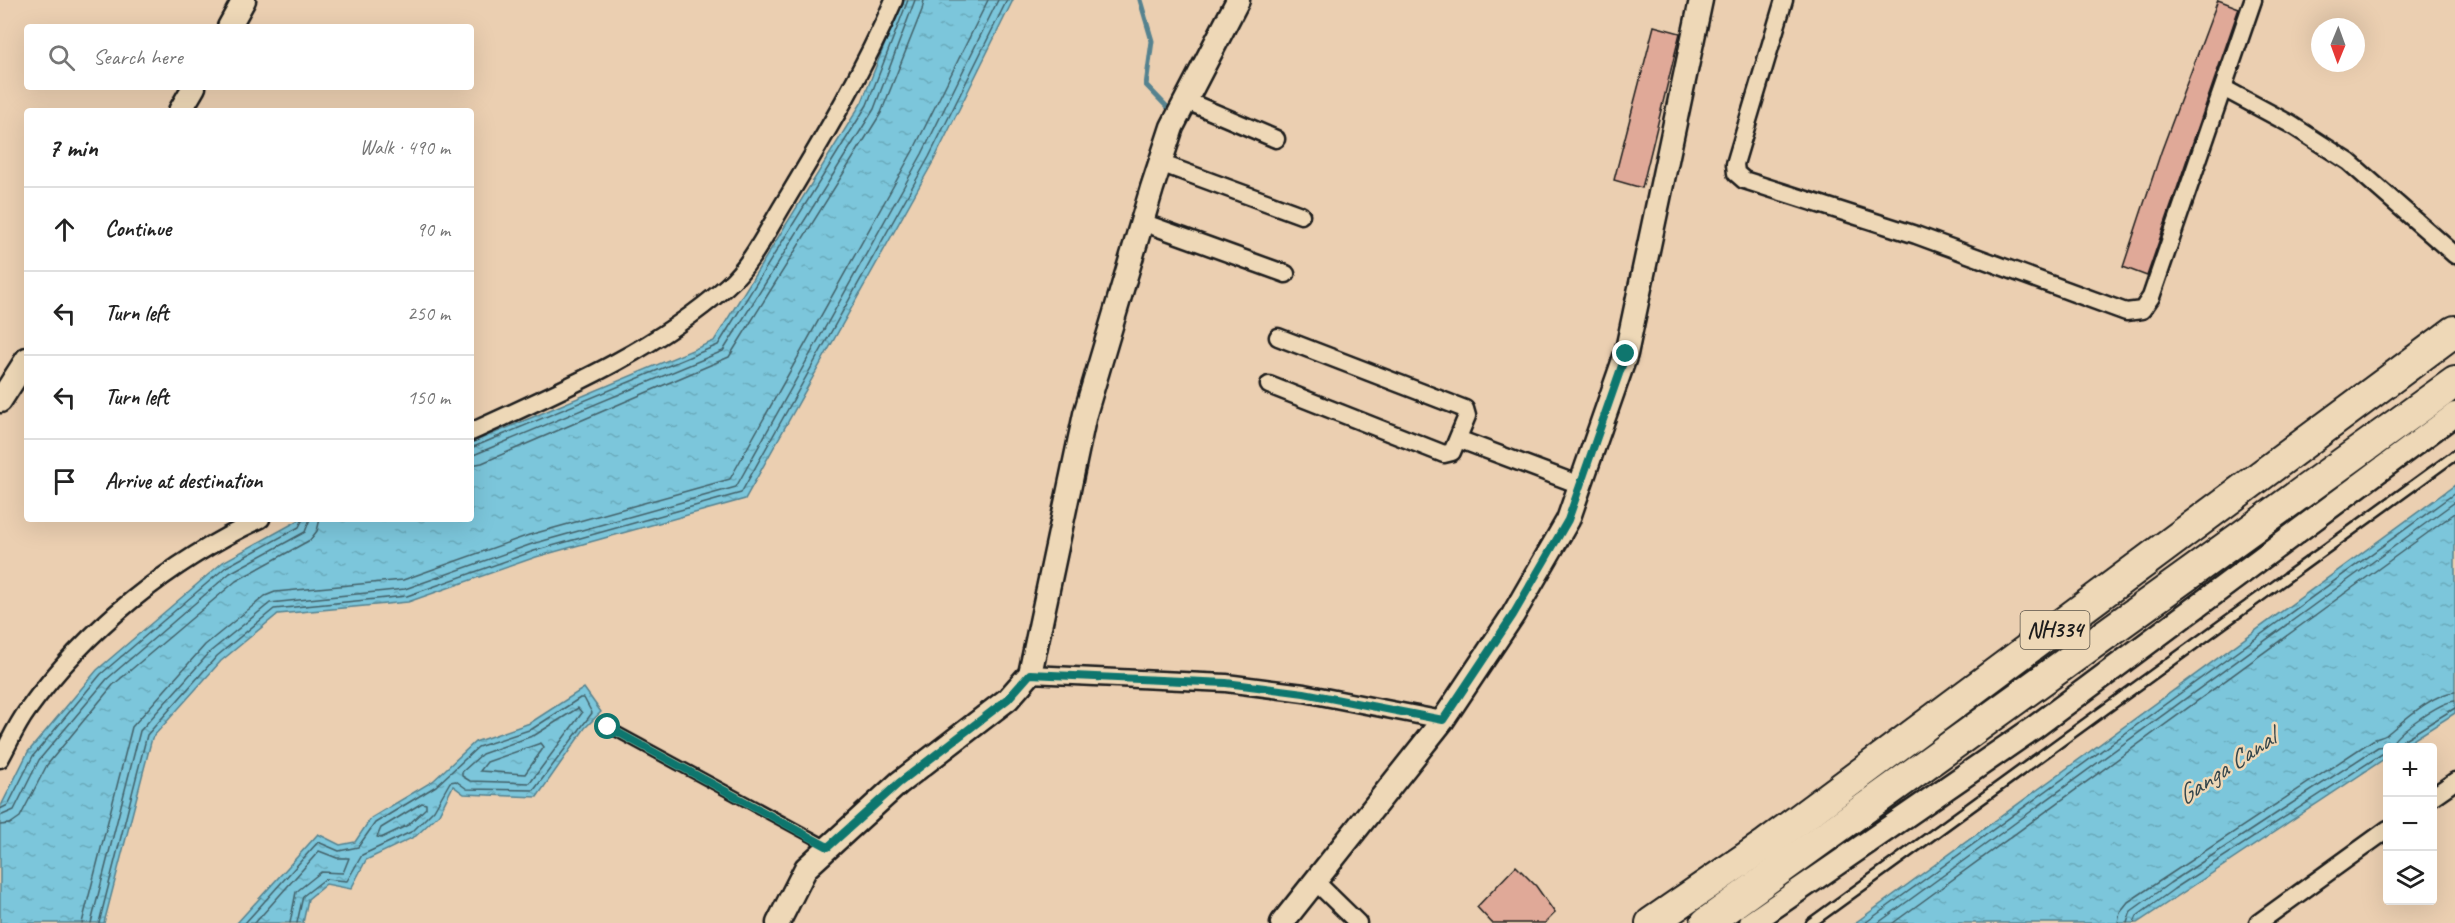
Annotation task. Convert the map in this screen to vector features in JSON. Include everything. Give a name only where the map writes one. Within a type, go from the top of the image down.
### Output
[{"type":"highway","name":"NH334","points":[[1651,923],[1766,844],[2455,331]]},
{"type":"highway","name":"NH334","points":[[1706,923],[2455,382]]},
{"type":"street","points":[[231,24],[244,0]]},
{"type":"street","points":[[474,431],[601,372],[694,312],[729,285],[753,254],[839,111],[875,43],[894,0]]},
{"type":"street","points":[[778,923],[806,868],[899,783],[1008,699],[1030,674],[1085,414],[1142,222],[1172,127],[1238,0]]},
{"type":"street","points":[[1282,923],[1443,720],[1513,615],[1568,520],[1626,354],[1701,0]]},
{"type":"street","points":[[1784,0],[1735,164],[1736,174],[1744,180],[1916,235],[2126,312],[2142,310],[2151,297],[2225,88],[2253,0]]},
{"type":"street","points":[[2225,88],[2290,124],[2349,162],[2455,255]]},
{"type":"street","points":[[182,108],[192,90]]},
{"type":"street","points":[[1187,101],[1276,139]]},
{"type":"street","points":[[1160,164],[1301,215]]},
{"type":"street","points":[[1142,222],[1286,274]]},
{"type":"street","points":[[1269,385],[1444,454],[1452,452],[1467,416],[1465,409],[1278,337]]},
{"type":"street","points":[[0,401],[24,364]]},
{"type":"street","points":[[1751,923],[2035,727],[2455,414]]},
{"type":"street","points":[[1458,439],[1580,485]]},
{"type":"street","points":[[0,759],[26,713],[66,661],[144,590],[219,538],[254,522]]},
{"type":"street","points":[[1030,674],[1226,683],[1304,693],[1443,720]]},
{"type":"street","points":[[2437,794],[2455,781]]},
{"type":"street","points":[[2258,923],[2383,833]]},
{"type":"street","points":[[1315,881],[1358,923]]},
{"type":"lane","points":[[1811,923],[2455,456]]},
{"type":"lane","points":[[608,727],[828,847]]},
{"type":"water","points":[[902,0],[1013,0],[934,160],[745,499],[536,557],[408,602],[278,614],[221,661],[152,738],[104,923],[0,923],[0,808],[28,752],[97,670],[223,562],[296,522],[474,522],[474,442],[714,341],[862,102]]},
{"type":"water","name":"Ganga Canal","points":[[2455,485],[2455,713],[2408,743],[2383,743],[2383,760],[2137,923],[1855,923]]},
{"type":"water","points":[[584,688],[601,712],[585,728],[537,797],[464,794],[453,786],[439,814],[416,836],[366,860],[351,889],[326,884],[308,899],[303,923],[237,923],[318,834],[340,845],[355,842],[371,818],[433,781],[475,742],[530,723]]},
{"type":"building","points":[[2218,0],[2239,8],[2147,276],[2123,267],[2161,152]]},
{"type":"building","points":[[1654,26],[1680,33],[1642,188],[1614,180]]},
{"type":"building","points":[[1516,866],[1536,886],[1555,913],[1545,923],[1492,923],[1477,907]]},
{"type":"waterway","points":[[1140,0],[1152,41],[1146,85],[1172,112]]},
{"type":"route","points":[[608,727],[828,847],[899,783],[1008,699],[1030,674],[1226,683],[1304,693],[1443,720],[1513,615],[1568,520],[1626,354]]}]
